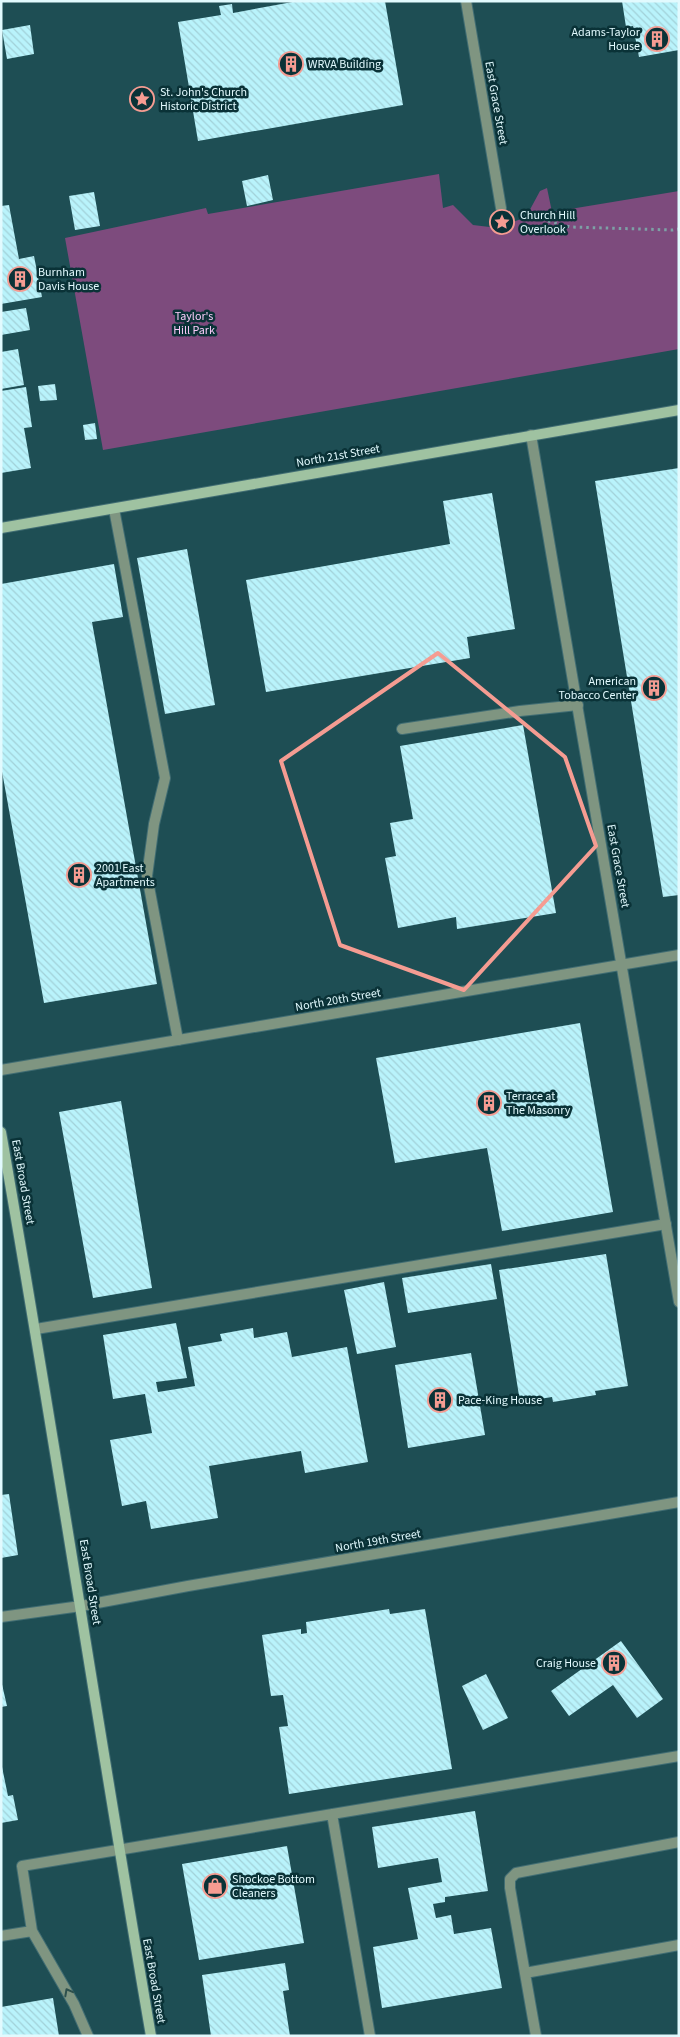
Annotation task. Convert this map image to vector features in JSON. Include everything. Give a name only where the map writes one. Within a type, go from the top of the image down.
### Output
[{"type":"main road","name":"North 21st Street","points":[[1,528],[679,410]]},
{"type":"main road","name":"East Broad Street","points":[[1,1132],[36,1329],[150,2036]]},
{"type":"street","name":"East Grace Street","points":[[466,1],[501,208]]},
{"type":"street","name":"East Grace Street","points":[[532,435],[679,1302]]},
{"type":"street","points":[[114,509],[165,778],[154,824],[147,876],[178,1040]]},
{"type":"street","points":[[402,729],[520,711],[578,705]]},
{"type":"street","name":"North 20th Street","points":[[1,1070],[679,955]]},
{"type":"street","points":[[36,1329],[666,1224]]},
{"type":"street","name":"North 19th Street","points":[[1,1617],[81,1606],[679,1502]]},
{"type":"street","points":[[88,2036],[74,2004],[32,1931],[22,1866],[679,1756]]},
{"type":"street","points":[[332,1814],[370,2036]]},
{"type":"street","points":[[536,2036],[510,1879],[516,1873],[679,1842]]},
{"type":"street","points":[[1,1936],[32,1931]]},
{"type":"street","points":[[525,1973],[679,1945]]},
{"type":"path","points":[[501,208],[570,227],[679,229]]},
{"type":"highlighted area","points":[[438,653],[565,757],[596,846],[464,990],[340,945],[281,761]]},
{"type":"green space","name":"Taylor's Hill Park","points":[[439,174],[443,208],[453,205],[473,225],[498,228],[526,217],[540,191],[547,188],[552,212],[679,191],[679,349],[103,450],[65,238],[206,208],[208,214]]},
{"type":"building","name":"WRVA Building","points":[[298,1],[385,1],[403,105],[198,141],[178,22],[221,15],[219,6],[232,4],[233,13]]},
{"type":"building","name":"Adams-Taylor House","points":[[622,1],[679,1],[679,50],[639,57],[633,26],[626,27]]},
{"type":"building","points":[[30,25],[34,54],[7,59],[2,30]]},
{"type":"building","points":[[268,175],[273,200],[247,206],[242,181]]},
{"type":"building","points":[[94,192],[100,226],[75,230],[69,196]]},
{"type":"building","name":"Burnham Davis House","points":[[9,205],[19,259],[34,256],[42,297],[1,304],[1,206]]},
{"type":"building","points":[[26,308],[30,330],[1,335],[1,312]]},
{"type":"building","points":[[18,349],[24,385],[1,389],[1,352]]},
{"type":"building","points":[[55,384],[57,400],[40,401],[38,386]]},
{"type":"building","points":[[26,387],[32,427],[24,428],[31,468],[1,473],[1,391]]},
{"type":"building","points":[[95,423],[97,439],[85,440],[83,425]]},
{"type":"building","name":"American Tobacco Center","points":[[679,468],[679,895],[663,897],[595,481]]},
{"type":"building","points":[[492,493],[515,629],[467,637],[470,658],[266,692],[246,580],[450,544],[443,501]]},
{"type":"building","points":[[187,549],[215,705],[165,714],[137,558]]},
{"type":"building","name":"2001 East Apartments","points":[[114,564],[123,617],[92,622],[157,984],[44,1003],[1,766],[1,584]]},
{"type":"building","points":[[523,725],[556,913],[457,929],[456,917],[398,928],[385,858],[396,856],[390,823],[413,819],[400,746]]},
{"type":"building","name":"Terrace at The Masonry","points":[[580,1023],[613,1212],[502,1231],[487,1148],[395,1163],[376,1058]]},
{"type":"building","points":[[121,1101],[152,1288],[93,1298],[59,1112]]},
{"type":"building","points":[[606,1254],[628,1386],[595,1391],[596,1395],[553,1402],[552,1397],[520,1402],[499,1270]]},
{"type":"building","points":[[491,1264],[497,1299],[408,1313],[402,1278]]},
{"type":"building","points":[[384,1282],[396,1347],[357,1354],[344,1290]]},
{"type":"building","points":[[176,1323],[187,1378],[156,1382],[158,1392],[195,1386],[188,1347],[222,1341],[220,1334],[253,1328],[254,1338],[287,1332],[292,1357],[347,1347],[368,1462],[305,1473],[301,1451],[209,1466],[218,1518],[151,1529],[146,1501],[122,1506],[110,1440],[152,1433],[145,1394],[113,1399],[103,1335]]},
{"type":"building","name":"Pace-King House","points":[[471,1353],[485,1435],[408,1448],[395,1365]]},
{"type":"building","points":[[9,1494],[18,1555],[1,1558],[1,1495]]},
{"type":"building","points":[[389,1609],[390,1614],[425,1609],[452,1769],[289,1794],[279,1727],[288,1726],[283,1695],[271,1696],[262,1635],[301,1629],[301,1634],[307,1633],[306,1622]]},
{"type":"building","name":"Craig House","points":[[621,1641],[663,1699],[637,1718],[613,1685],[569,1716],[551,1691]]},
{"type":"building","points":[[486,1674],[508,1718],[483,1730],[462,1686]]},
{"type":"building","points":[[1,1680],[7,1706],[1,1707]]},
{"type":"building","points":[[1,1762],[8,1796],[13,1795],[18,1820],[1,1823]]},
{"type":"building","points":[[475,1811],[488,1891],[445,1897],[445,1902],[433,1904],[436,1918],[451,1915],[454,1934],[491,1928],[502,1988],[382,2008],[373,1947],[418,1939],[408,1888],[442,1882],[438,1858],[378,1868],[372,1827]]},
{"type":"building","points":[[287,1846],[304,1943],[199,1960],[182,1864]]},
{"type":"building","points":[[285,1963],[289,1990],[283,1991],[290,2036],[211,2036],[202,1975]]},
{"type":"building","points":[[53,1998],[59,2036],[1,2036],[1,2007]]},
{"type":"place","name":"Adams-Taylor House","points":[[657,39]]},
{"type":"place","name":"WRVA Building","points":[[291,64]]},
{"type":"place","name":"St. John's Church Historic District","points":[[142,99]]},
{"type":"place","name":"Church Hill Overlook","points":[[502,222]]},
{"type":"place","name":"Burnham Davis House","points":[[20,279]]},
{"type":"place","name":"American Tobacco Center","points":[[654,688]]},
{"type":"place","name":"2001 East Apartments","points":[[79,875]]},
{"type":"place","name":"Terrace at The Masonry","points":[[489,1103]]},
{"type":"place","name":"Pace-King House","points":[[440,1400]]},
{"type":"place","name":"Craig House","points":[[614,1663]]},
{"type":"place","name":"Shockoe Bottom Cleaners","points":[[215,1886]]}]
